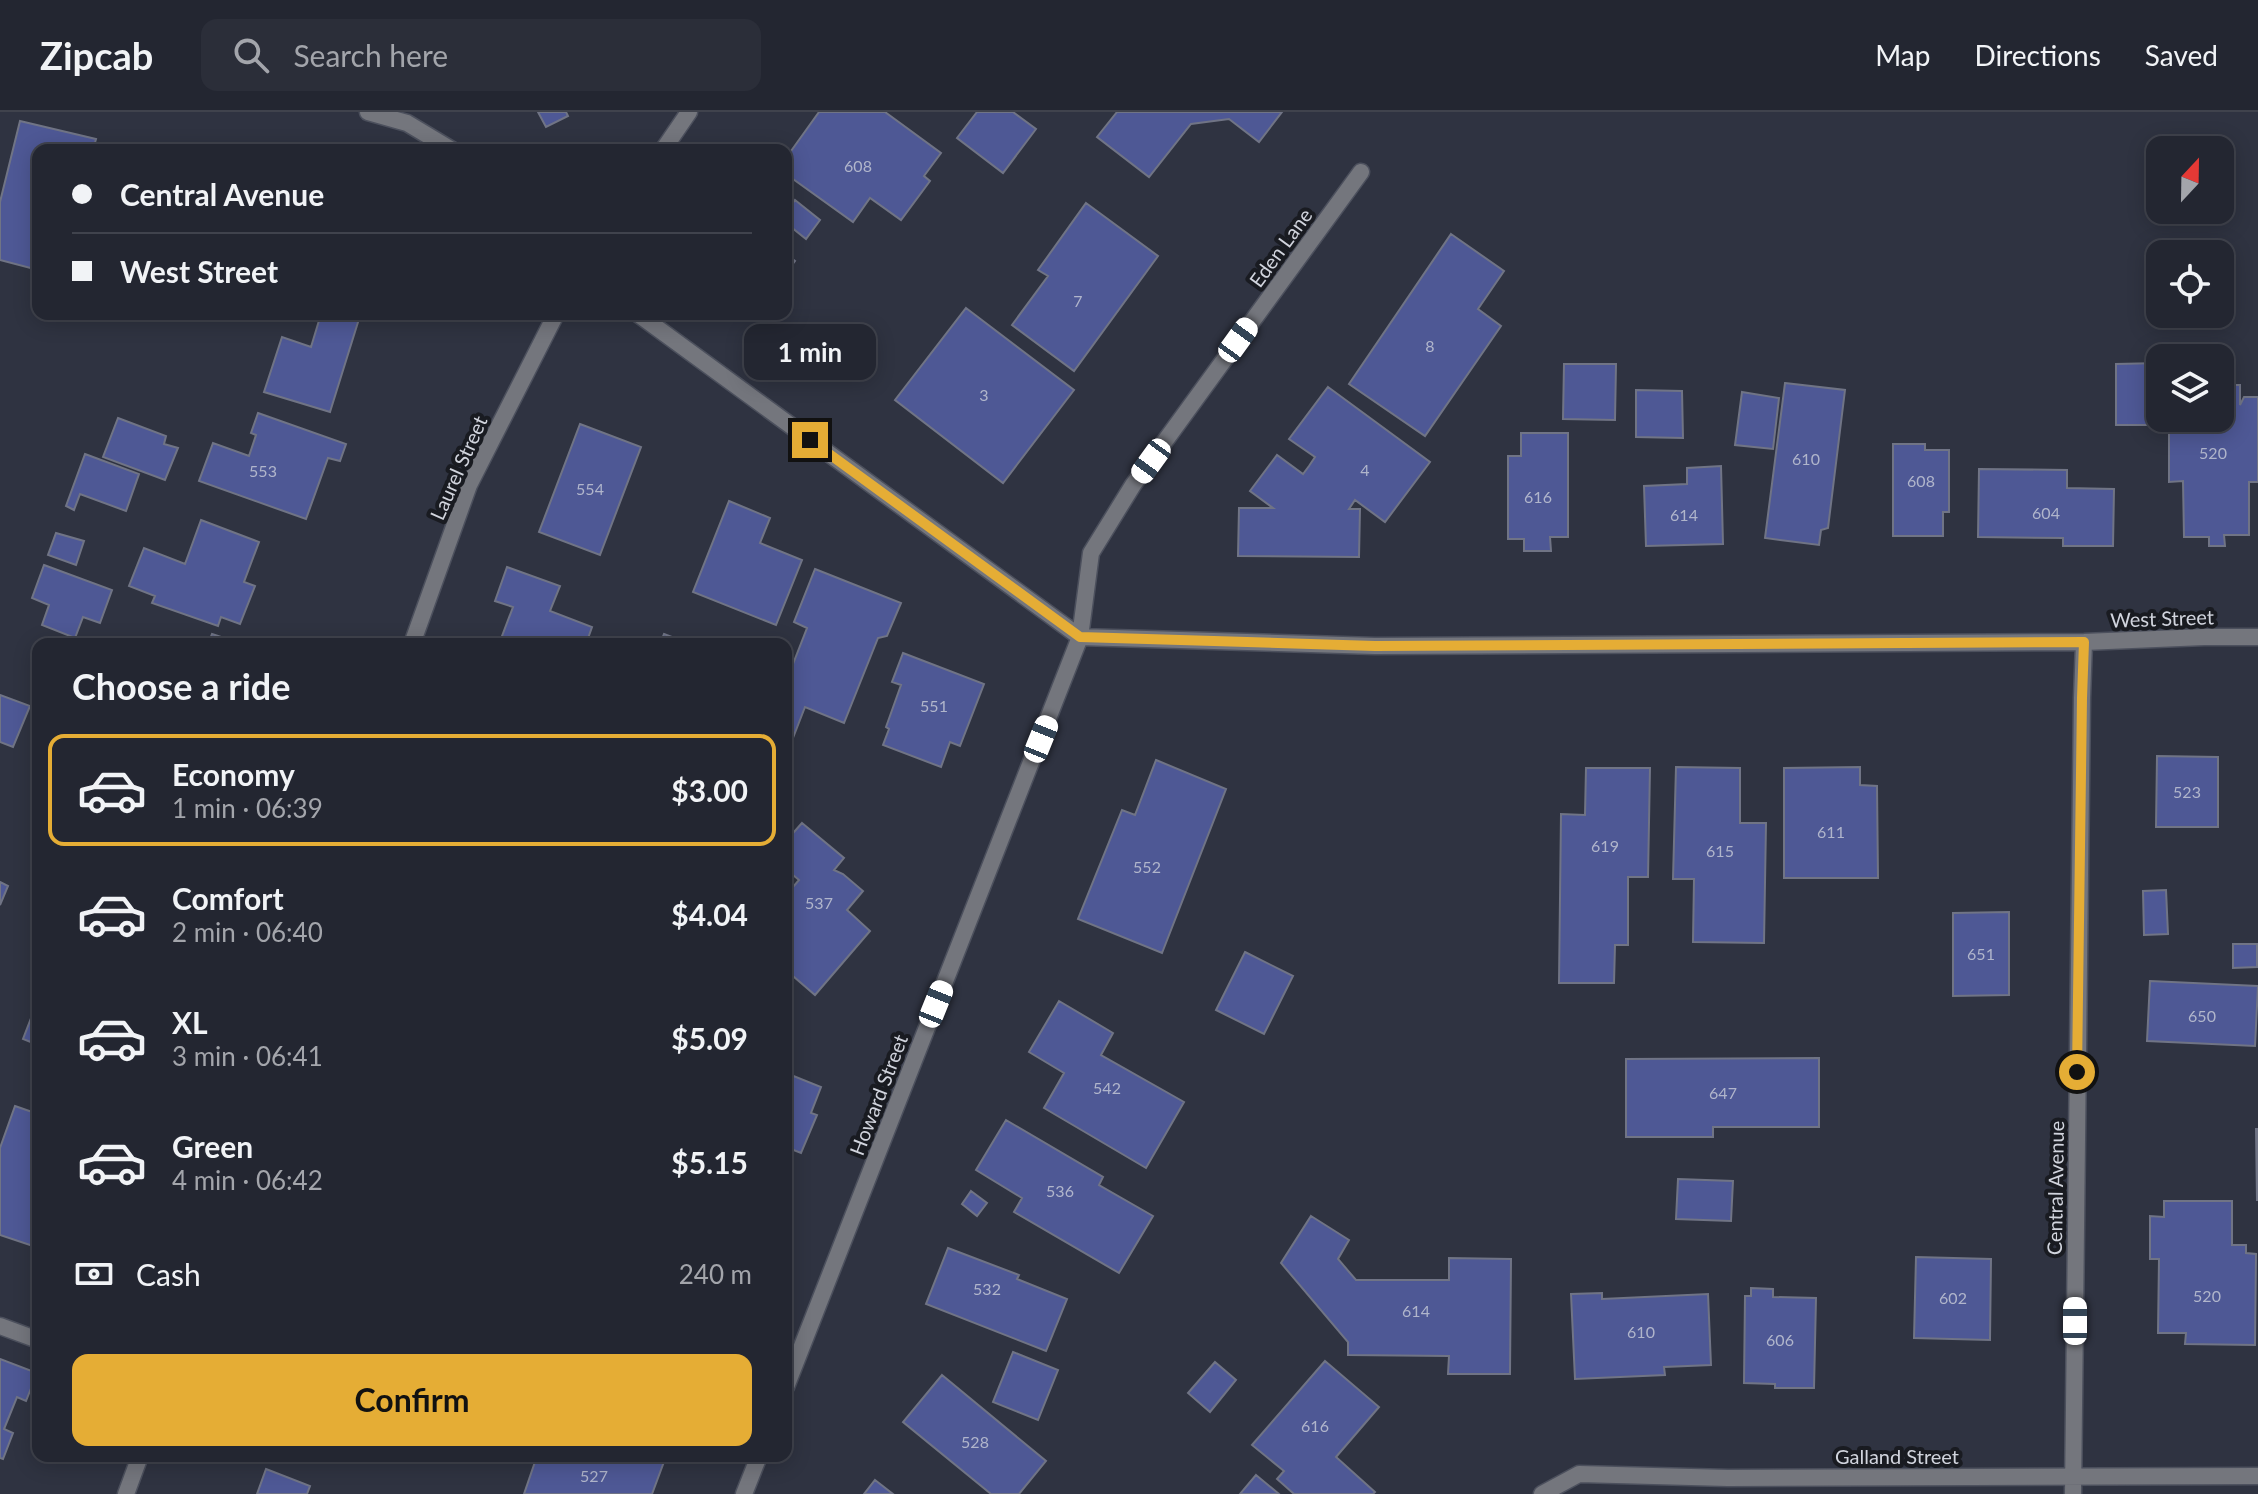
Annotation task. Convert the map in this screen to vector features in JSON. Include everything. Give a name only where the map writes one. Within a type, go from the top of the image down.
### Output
[{"type":"street","points":[[368,112],[407,123],[442,144]]},
{"type":"street","points":[[667,144],[689,112]]},
{"type":"street","name":"Eden Lane","points":[[1080,637],[1091,553],[1133,485],[1361,172]]},
{"type":"street","name":"Laurel Street","points":[[414,638],[469,485],[553,320]]},
{"type":"street","points":[[646,320],[1080,637]]},
{"type":"street","name":"West Street","points":[[1080,637],[1375,646],[2084,642],[2258,637]]},
{"type":"street","name":"Howard Street","points":[[792,1372],[1080,637]]},
{"type":"street","name":"Central Avenue","points":[[2073,1486],[2084,642]]},
{"type":"street","points":[[0,1326],[32,1338]]},
{"type":"street","points":[[126,1494],[138,1462]]},
{"type":"street","points":[[744,1494],[757,1462]]},
{"type":"street","name":"Galland Street","points":[[1542,1494],[1579,1474],[2073,1486],[2258,1476]]},
{"type":"building","points":[[538,112],[566,112],[568,116],[546,127]]},
{"type":"building","points":[[819,112],[885,112],[941,153],[924,176],[930,181],[901,220],[870,198],[853,222],[792,178],[792,150]]},
{"type":"building","points":[[977,112],[1013,112],[1036,129],[1003,173],[957,138]]},
{"type":"building","points":[[1117,112],[1282,112],[1259,142],[1229,119],[1191,124],[1149,177],[1097,137]]},
{"type":"building","points":[[20,121],[96,139],[95,144],[32,144],[32,268],[0,260],[0,202]]},
{"type":"building","points":[[795,200],[820,220],[806,239],[792,228],[792,204]]},
{"type":"building","points":[[1086,203],[1158,256],[1074,371],[1012,325],[1048,276],[1038,270]]},
{"type":"building","points":[[1451,234],[1504,271],[1478,309],[1501,326],[1425,436],[1349,384]]},
{"type":"building","points":[[966,308],[1074,390],[1003,483],[895,400]]},
{"type":"building","points":[[319,320],[359,320],[330,412],[264,392],[282,337],[311,347]]},
{"type":"building","points":[[2146,363],[2146,425],[2116,425],[2116,364]]},
{"type":"building","points":[[1564,364],[1616,364],[1615,420],[1563,419]]},
{"type":"building","points":[[1785,383],[1845,390],[1828,528],[1821,530],[1819,545],[1765,538]]},
{"type":"building","points":[[2234,385],[2240,385],[2240,405],[2244,397],[2258,397],[2258,482],[2249,482],[2249,535],[2224,535],[2225,546],[2209,546],[2209,537],[2184,537],[2183,481],[2169,482],[2169,432],[2234,432]]},
{"type":"building","points":[[1328,387],[1430,462],[1385,522],[1355,500],[1349,509],[1360,509],[1359,557],[1238,556],[1239,508],[1273,508],[1250,491],[1277,455],[1303,474],[1309,466],[1315,457],[1289,439]]},
{"type":"building","points":[[1636,390],[1682,391],[1683,438],[1636,437]]},
{"type":"building","points":[[1742,392],[1779,398],[1773,449],[1735,445]]},
{"type":"building","points":[[258,413],[346,444],[340,461],[328,458],[306,519],[199,481],[213,443],[249,456],[256,435],[251,433]]},
{"type":"building","points":[[118,418],[166,436],[164,444],[178,448],[165,480],[103,457]]},
{"type":"building","points":[[580,424],[641,447],[600,555],[539,532]]},
{"type":"building","points":[[1521,433],[1568,433],[1568,537],[1550,537],[1551,551],[1524,551],[1524,539],[1508,539],[1508,456],[1521,456]]},
{"type":"building","points":[[1893,444],[1925,444],[1925,450],[1949,450],[1949,512],[1943,512],[1943,536],[1893,536]]},
{"type":"building","points":[[85,454],[139,474],[126,511],[80,494],[74,510],[66,506]]},
{"type":"building","points":[[1721,466],[1723,544],[1646,546],[1644,486],[1687,484],[1687,468]]},
{"type":"building","points":[[1979,469],[2067,470],[2067,488],[2114,489],[2113,546],[2063,546],[2063,538],[1978,537]]},
{"type":"building","points":[[729,501],[770,518],[760,543],[802,560],[776,625],[693,592]]},
{"type":"building","points":[[201,520],[259,542],[244,582],[255,586],[240,624],[221,617],[218,626],[152,603],[155,596],[129,586],[144,548],[185,564]]},
{"type":"building","points":[[56,533],[84,541],[76,565],[48,555]]},
{"type":"building","points":[[44,565],[112,590],[100,623],[83,617],[75,638],[42,625],[49,605],[32,598]]},
{"type":"building","points":[[507,567],[560,586],[550,611],[592,627],[588,638],[501,638],[513,607],[495,601]]},
{"type":"building","points":[[815,569],[901,603],[887,636],[878,638],[844,723],[805,707],[792,741],[792,667],[807,628],[794,622]]},
{"type":"building","points":[[903,653],[984,684],[960,746],[950,742],[941,767],[883,745],[901,685],[892,682]]},
{"type":"building","points":[[0,695],[30,706],[13,747],[0,742]]},
{"type":"building","points":[[2157,756],[2218,757],[2218,827],[2156,827]]},
{"type":"building","points":[[1156,760],[1226,789],[1162,953],[1078,919],[1122,810],[1135,815]]},
{"type":"building","points":[[1676,767],[1740,768],[1740,823],[1766,823],[1764,943],[1693,942],[1694,879],[1673,879]]},
{"type":"building","points":[[1860,767],[1860,785],[1877,786],[1878,878],[1784,878],[1784,768]]},
{"type":"building","points":[[1586,768],[1650,768],[1648,877],[1628,877],[1628,945],[1615,945],[1614,983],[1559,983],[1561,814],[1585,815]]},
{"type":"building","points":[[802,823],[844,858],[834,870],[863,891],[847,910],[870,931],[815,995],[792,975],[792,888],[799,880],[792,874],[792,834]]},
{"type":"building","points":[[0,882],[8,886],[0,905]]},
{"type":"building","points":[[2166,890],[2168,934],[2144,935],[2143,891]]},
{"type":"building","points":[[2009,912],[2009,995],[1953,996],[1953,913]]},
{"type":"building","points":[[2233,944],[2257,944],[2257,967],[2233,968]]},
{"type":"building","points":[[1245,952],[1293,976],[1264,1034],[1216,1010]]},
{"type":"building","points":[[2150,981],[2258,986],[2255,1046],[2147,1041]]},
{"type":"building","points":[[1059,1001],[1113,1033],[1101,1055],[1184,1102],[1146,1168],[1044,1108],[1064,1073],[1029,1052]]},
{"type":"building","points":[[32,1016],[32,1043],[23,1039]]},
{"type":"building","points":[[1819,1058],[1819,1127],[1713,1127],[1713,1137],[1626,1137],[1626,1059]]},
{"type":"building","points":[[792,1075],[821,1087],[811,1113],[817,1115],[801,1153],[792,1149]]},
{"type":"building","points":[[15,1106],[32,1112],[32,1246],[0,1235],[0,1148]]},
{"type":"building","points":[[1006,1120],[1103,1177],[1099,1185],[1153,1216],[1119,1273],[1014,1212],[1022,1198],[976,1170]]},
{"type":"building","points":[[2258,1129],[2258,1200],[2257,1200]]},
{"type":"building","points":[[1678,1179],[1733,1181],[1731,1221],[1676,1219]]},
{"type":"building","points":[[971,1191],[987,1203],[977,1216],[962,1204]]},
{"type":"building","points":[[2164,1201],[2232,1201],[2232,1245],[2246,1245],[2246,1253],[2256,1254],[2255,1345],[2185,1344],[2186,1333],[2158,1333],[2159,1259],[2150,1259],[2150,1216],[2164,1217]]},
{"type":"building","points":[[1311,1216],[1349,1240],[1338,1259],[1356,1280],[1449,1280],[1449,1258],[1511,1259],[1510,1374],[1448,1374],[1449,1356],[1348,1355],[1348,1342],[1281,1263]]},
{"type":"building","points":[[948,1248],[1019,1275],[1017,1279],[1067,1299],[1046,1351],[926,1304]]},
{"type":"building","points":[[1916,1257],[1991,1259],[1990,1340],[1914,1338]]},
{"type":"building","points":[[1751,1288],[1773,1289],[1773,1297],[1816,1298],[1814,1388],[1775,1388],[1775,1384],[1744,1383],[1745,1296],[1751,1296]]},
{"type":"building","points":[[1602,1293],[1602,1299],[1708,1294],[1711,1365],[1664,1367],[1665,1375],[1575,1379],[1571,1294]]},
{"type":"building","points":[[1013,1352],[1058,1370],[1038,1420],[993,1402]]},
{"type":"building","points":[[0,1359],[32,1371],[32,1386],[26,1401],[17,1397],[4,1429],[13,1433],[3,1459],[0,1458]]},
{"type":"building","points":[[1325,1361],[1379,1407],[1336,1457],[1375,1492],[1373,1494],[1294,1494],[1277,1479],[1284,1471],[1252,1445]]},
{"type":"building","points":[[1215,1362],[1236,1380],[1210,1412],[1188,1393]]},
{"type":"building","points":[[942,1375],[1046,1461],[1019,1494],[991,1494],[903,1422]]},
{"type":"building","points":[[535,1462],[664,1462],[652,1494],[524,1494]]},
{"type":"building","points":[[266,1469],[310,1486],[307,1494],[257,1494]]},
{"type":"building","points":[[1256,1475],[1279,1494],[1240,1494]]},
{"type":"building","points":[[875,1480],[893,1494],[864,1494]]},
{"type":"route","points":[[810,440],[1080,637],[1375,646],[2084,642],[2077,1072]]}]
